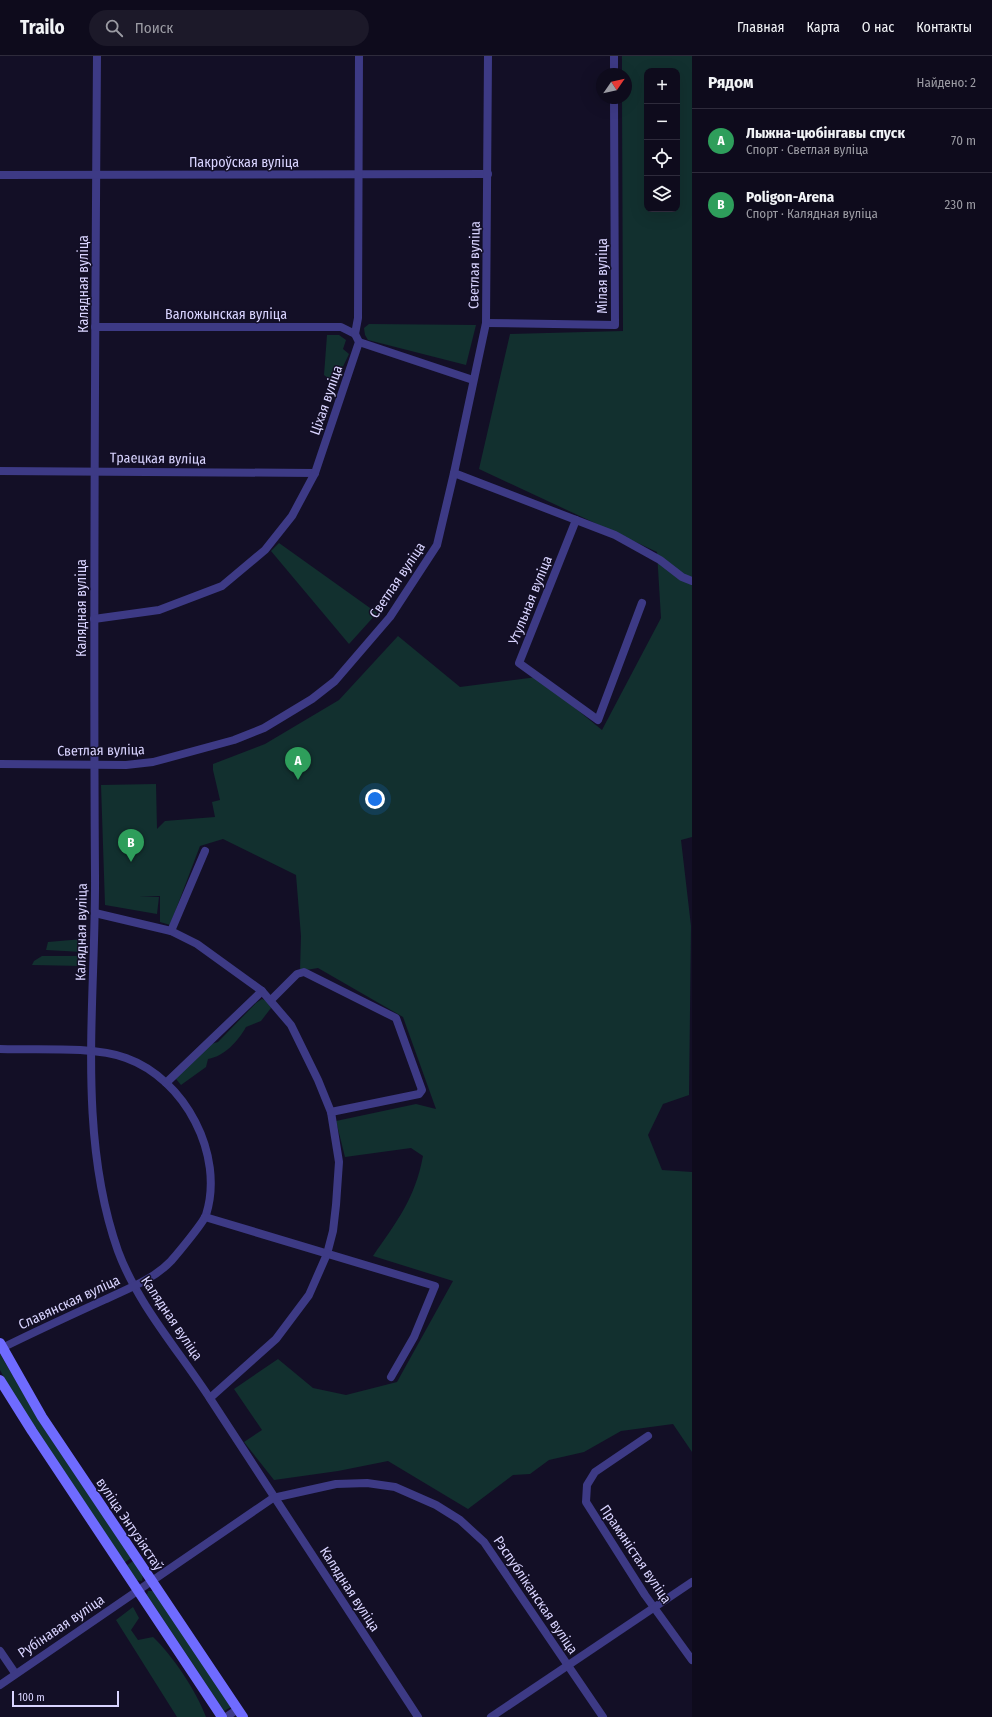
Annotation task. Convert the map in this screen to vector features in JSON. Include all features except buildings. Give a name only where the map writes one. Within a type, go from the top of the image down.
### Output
[{"type":"street","name":"Калядная вуліца","points":[[97,56],[93,471],[95,913],[92,1051],[95,1139],[104,1200],[118,1250],[133,1286],[210,1398],[273,1498],[418,1717]]},
{"type":"street","points":[[359,56],[358,318],[355,334],[359,342],[473,380]]},
{"type":"street","name":"Светлая вуліца","points":[[0,764],[126,765],[153,762],[234,740],[264,728],[312,699],[335,681],[390,617],[437,545],[454,474],[486,323],[488,56]]},
{"type":"street","points":[[614,56],[614,68]]},
{"type":"street","name":"Мілая вуліца","points":[[486,323],[615,325],[614,104]]},
{"type":"street","name":"Пакроўская вуліца","points":[[0,175],[488,174]]},
{"type":"street","name":"Валожынская вуліца","points":[[95,327],[341,326],[355,334]]},
{"type":"street","name":"Ціхая вуліца","points":[[94,619],[159,610],[222,586],[268,546],[292,516],[315,473],[359,342]]},
{"type":"street","name":"Траецкая вуліца","points":[[0,471],[315,473]]},
{"type":"street","points":[[454,474],[615,535],[660,560],[682,577],[692,581]]},
{"type":"street","name":"Утульная вуліца","points":[[576,520],[519,663],[598,720],[642,603]]},
{"type":"street","points":[[171,931],[205,851]]},
{"type":"street","points":[[95,913],[171,931],[197,944],[262,991],[291,1025],[318,1080],[330,1112],[339,1162],[333,1231],[327,1254],[309,1295],[276,1339],[210,1398]]},
{"type":"street","points":[[271,1000],[297,974],[304,972],[396,1018],[422,1090],[419,1094],[330,1112]]},
{"type":"street","points":[[166,1082],[262,991]]},
{"type":"street","name":"Славянская вуліца","points":[[0,1049],[92,1051],[124,1057],[143,1064],[166,1082],[187,1107],[198,1124],[207,1151],[210,1192],[205,1217],[170,1261],[147,1280],[1,1346]]},
{"type":"street","points":[[205,1217],[434,1286],[414,1337],[391,1377]]},
{"type":"street","name":"вуліца Энтузіястаў","points":[[1,1346],[42,1417],[240,1713]]},
{"type":"street","points":[[0,1380],[32,1432],[222,1717]]},
{"type":"street","name":"Прамяністая вуліца","points":[[648,1436],[594,1472],[587,1485],[586,1502],[645,1595],[692,1660]]},
{"type":"street","name":"Рэспубліканская вуліца","points":[[151,1581],[273,1498],[336,1484],[367,1483],[395,1487],[436,1505],[460,1520],[484,1542],[603,1717]]},
{"type":"street","name":"Рубінавая вуліца","points":[[0,1685],[151,1581]]},
{"type":"street","points":[[491,1717],[692,1582]]},
{"type":"street","points":[[0,1650],[15,1674]]},
{"type":"street","points":[[226,1717],[240,1713]]},
{"type":"green space","points":[[622,56],[692,56],[692,837],[681,840],[691,926],[689,1095],[663,1104],[648,1135],[662,1170],[692,1172],[692,1452],[673,1424],[621,1431],[584,1452],[549,1460],[530,1474],[513,1475],[468,1509],[388,1461],[338,1471],[274,1480],[244,1442],[262,1430],[234,1389],[278,1359],[313,1388],[346,1395],[397,1382],[453,1281],[373,1256],[404,1209],[410,1197],[420,1171],[423,1156],[411,1148],[345,1157],[336,1121],[416,1104],[436,1109],[403,1017],[318,968],[300,971],[301,936],[296,875],[223,839],[200,846],[170,925],[160,922],[160,896],[139,896],[159,897],[157,914],[105,905],[101,785],[156,784],[157,829],[165,821],[215,817],[212,802],[220,800],[213,764],[265,744],[339,700],[398,636],[460,687],[537,677],[602,730],[661,618],[657,552],[479,469],[510,334],[623,331],[622,104],[632,104],[632,68],[622,68]]},
{"type":"green space","points":[[369,324],[476,325],[466,365],[368,340],[365,335],[364,328]]},
{"type":"green space","points":[[327,335],[339,335],[346,340],[343,349],[349,354],[337,379],[331,380],[324,375]]},
{"type":"green space","points":[[279,543],[377,613],[349,644],[271,551]]},
{"type":"green space","points":[[83,939],[83,952],[46,950],[48,942]]},
{"type":"green space","points":[[42,956],[83,956],[83,966],[32,965],[34,961]]},
{"type":"green space","points":[[262,999],[267,1001],[271,1008],[261,1021],[246,1027],[230,1047],[220,1055],[208,1059],[206,1067],[181,1085],[176,1079],[178,1074],[211,1044],[218,1042],[256,1003]]},
{"type":"green space","points":[[0,1354],[43,1427],[131,1558],[124,1563],[37,1432],[7,1383],[0,1370]]},
{"type":"green space","points":[[133,1561],[143,1575],[142,1581],[136,1580],[126,1566]]},
{"type":"green space","points":[[148,1591],[154,1591],[231,1707],[224,1711],[147,1595]]},
{"type":"green space","points":[[133,1607],[139,1618],[131,1630],[138,1640],[153,1637],[161,1645],[191,1686],[206,1717],[177,1717],[116,1620]]},
{"type":"place","name":"Лыжна-цюбінгавы спуск","points":[[298,780]]},
{"type":"place","name":"Poligon-Arena","points":[[131,862]]}]
